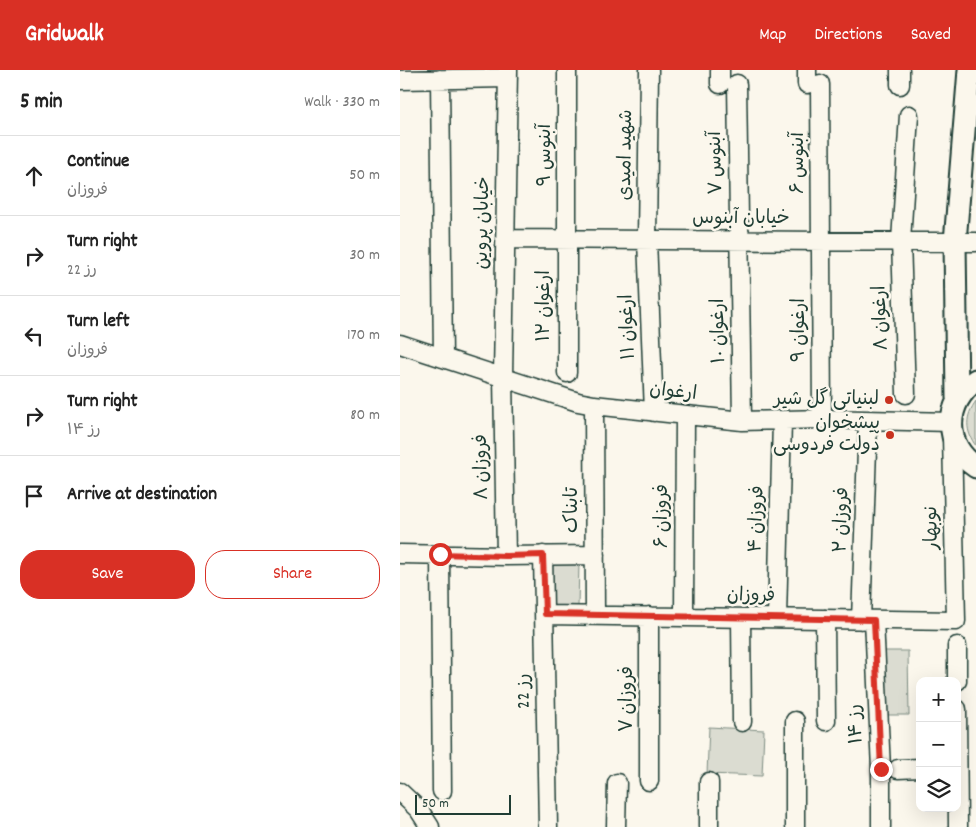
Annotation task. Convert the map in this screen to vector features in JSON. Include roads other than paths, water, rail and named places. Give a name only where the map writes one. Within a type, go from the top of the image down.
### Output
[{"type":"main road","points":[[969,70],[955,242],[957,398],[953,410],[952,428],[958,449],[976,467]]},
{"type":"main road","points":[[957,398],[966,387],[976,380]]},
{"type":"street","name":"آبنوس ۹","points":[[567,70],[567,239]]},
{"type":"street","name":"شهید امیدی","points":[[647,240],[649,70]]},
{"type":"street","points":[[400,80],[440,80],[508,74]]},
{"type":"street","name":"خیابان پروین","points":[[503,377],[508,74]]},
{"type":"street","points":[[440,80],[443,358]]},
{"type":"street","name":"آبنوس ۷","points":[[726,80],[740,240]]},
{"type":"street","name":"آبنوس ۶","points":[[811,80],[821,241]]},
{"type":"street","name":"ارغوان ۸","points":[[906,394],[902,241],[909,115]]},
{"type":"street","name":"خیابان آبنوس","points":[[505,239],[976,242]]},
{"type":"street","name":"ارغوان ۱۲","points":[[566,373],[567,239]]},
{"type":"street","name":"ارغوان ۱۱","points":[[647,240],[654,412]]},
{"type":"street","name":"ارغوان ۱۰","points":[[740,240],[742,421]]},
{"type":"street","name":"ارغوان ۹","points":[[821,241],[822,419]]},
{"type":"street","name":"ارغوان","points":[[400,344],[578,402],[594,405],[742,421],[822,419],[952,428]]},
{"type":"street","name":"فروزان ۸","points":[[503,377],[506,556]]},
{"type":"street","name":"تابناک","points":[[594,405],[595,615]]},
{"type":"street","name":"فروزان ۶","points":[[684,617],[685,415]]},
{"type":"street","name":"فروزان ۴","points":[[776,618],[782,421]]},
{"type":"street","name":"فروزان ۲","points":[[868,421],[868,620]]},
{"type":"street","name":"نوبهار","points":[[952,428],[956,621]]},
{"type":"street","points":[[400,554],[595,555]]},
{"type":"street","points":[[440,554],[442,791]]},
{"type":"street","name":"رز 22","points":[[543,555],[548,827]]},
{"type":"street","name":"فروزان","points":[[545,614],[956,621]]},
{"type":"street","name":"فروزان ۷","points":[[649,616],[649,781]]},
{"type":"street","points":[[741,618],[742,722]]},
{"type":"street","points":[[825,619],[826,721]]},
{"type":"street","name":"رز ۱۴","points":[[868,620],[881,769],[881,827]]},
{"type":"street","points":[[957,646],[957,677]]},
{"type":"street","points":[[795,721],[795,827]]},
{"type":"street","points":[[957,722],[957,767]]},
{"type":"street","points":[[898,769],[916,768]]},
{"type":"street","points":[[708,782],[709,827]]},
{"type":"street","points":[[616,827],[617,783]]},
{"type":"street","points":[[400,792],[419,810],[430,827]]},
{"type":"street","points":[[958,812],[958,827]]},
{"type":"place","name":"لبنیاتی گل شیر","points":[[889,400]]},
{"type":"place","name":"پیشخوان دولت فردوسی","points":[[890,435]]}]
